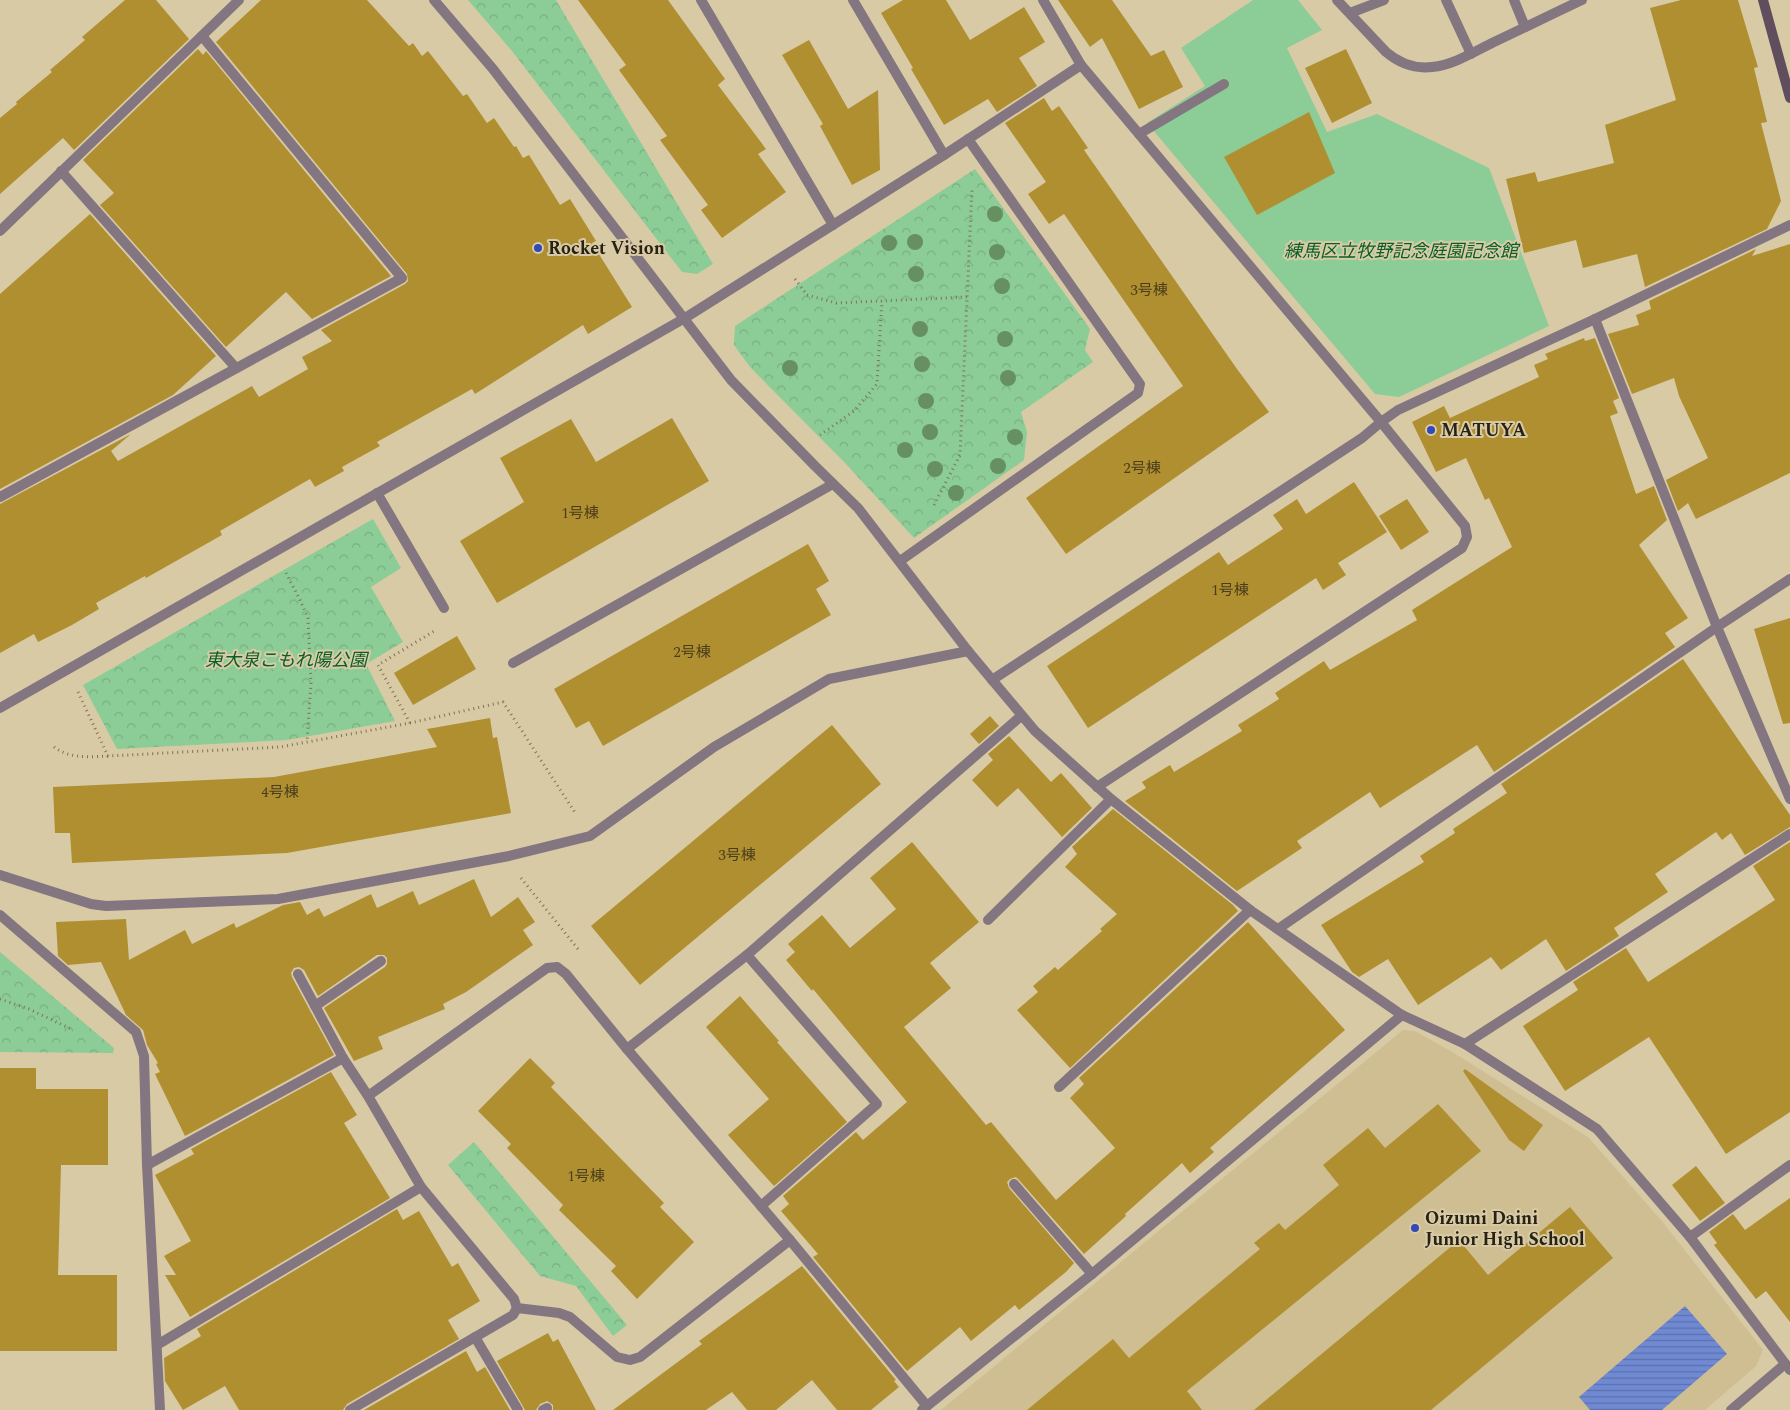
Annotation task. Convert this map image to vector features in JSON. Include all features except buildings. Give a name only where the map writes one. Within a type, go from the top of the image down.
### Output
[{"type":"street","points":[[0,231],[240,0]]},
{"type":"street","points":[[434,0],[494,69],[731,380],[858,508],[968,651],[1035,731],[1096,787],[1250,910],[1402,1015],[1465,1044],[1597,1129],[1690,1237],[1788,1367],[1731,1410]]},
{"type":"street","points":[[701,0],[833,225]]},
{"type":"street","points":[[853,0],[944,154]]},
{"type":"street","points":[[1043,0],[1081,65],[1465,526],[1467,538],[1462,548],[1096,787]]},
{"type":"street","points":[[1337,0],[1386,52],[1401,62],[1421,67],[1441,66],[1471,54],[1582,0]]},
{"type":"street","points":[[1350,13],[1384,0]]},
{"type":"street","points":[[1446,0],[1471,54]]},
{"type":"street","points":[[1514,0],[1525,27]]},
{"type":"street","points":[[1763,0],[1790,98]]},
{"type":"street","points":[[0,497],[402,278],[202,36]]},
{"type":"street","points":[[0,708],[685,318],[1081,65]]},
{"type":"street","points":[[1140,134],[1224,84]]},
{"type":"street","points":[[900,561],[1138,392],[1140,384],[968,138]]},
{"type":"street","points":[[61,171],[236,368]]},
{"type":"street","points":[[992,680],[1362,438],[1380,422],[1398,410],[1595,319],[1790,225]]},
{"type":"street","points":[[1595,319],[1716,627],[1790,799]]},
{"type":"street","points":[[513,663],[833,484]]},
{"type":"street","points":[[377,493],[444,608]]},
{"type":"street","points":[[1278,929],[1716,627],[1790,579]]},
{"type":"street","points":[[0,875],[91,904],[145,904],[278,899],[509,856],[590,836],[714,747],[829,679],[968,651]]},
{"type":"street","points":[[627,1049],[747,954],[1021,716]]},
{"type":"street","points":[[988,920],[1111,799]]},
{"type":"street","points":[[1465,1044],[1790,834]]},
{"type":"street","points":[[1059,1087],[1250,910]]},
{"type":"street","points":[[0,916],[136,1032],[144,1056],[147,1165],[160,1410]]},
{"type":"street","points":[[747,954],[877,1104],[761,1206]]},
{"type":"street","points":[[315,1006],[382,961]]},
{"type":"street","points":[[368,1096],[547,968],[556,967],[566,974],[627,1049],[790,1240],[925,1408],[1092,1274],[1402,1015]]},
{"type":"street","points":[[298,974],[342,1058],[368,1096],[421,1187],[514,1299],[517,1308],[513,1315],[350,1410]]},
{"type":"street","points":[[147,1165],[342,1058]]},
{"type":"street","points":[[1690,1237],[1790,1164]]},
{"type":"street","points":[[1014,1184],[1092,1274]]},
{"type":"street","points":[[157,1345],[421,1187]]},
{"type":"street","points":[[517,1308],[559,1313],[570,1317],[617,1357],[630,1360],[640,1357],[790,1240]]},
{"type":"street","points":[[476,1337],[518,1410]]},
{"type":"path","points":[[920,547],[918,541],[922,526],[960,455],[972,186]]},
{"type":"path","points":[[781,258],[806,295],[836,303],[967,297]]},
{"type":"path","points":[[799,450],[854,411],[877,384],[882,301]]},
{"type":"path","points":[[282,566],[308,618],[311,684],[307,742]]},
{"type":"path","points":[[410,723],[378,665],[451,621],[444,608]]},
{"type":"path","points":[[68,670],[108,756]]},
{"type":"path","points":[[54,748],[65,755],[90,757],[280,747],[410,723],[503,702],[590,836]]},
{"type":"path","points":[[509,856],[513,868],[579,951]]},
{"type":"path","points":[[0,999],[29,1009],[70,1029]]},
{"type":"shaded area","name":"Oizumi Daini Junior High School","points":[[1403,1030],[1415,1031],[1454,1053],[1588,1137],[1661,1220],[1763,1350],[1756,1366],[1705,1410],[941,1410]]},
{"type":"green space","points":[[468,0],[556,0],[713,264],[697,274],[682,272],[512,51]]},
{"type":"green space","name":"練馬区立牧野記念庭園記念館","points":[[1253,0],[1298,0],[1322,30],[1287,48],[1327,132],[1377,114],[1489,168],[1549,326],[1399,397],[1375,394],[1147,123],[1205,86],[1181,48]]},
{"type":"green space","points":[[975,169],[1090,329],[1085,350],[1093,362],[1021,412],[1027,432],[1024,460],[914,538],[846,464],[750,367],[734,345],[735,326]]},
{"type":"green space","name":"東大泉こもれ陽公園","points":[[373,519],[401,568],[371,587],[403,642],[366,664],[395,721],[287,740],[117,749],[83,685]]},
{"type":"green space","points":[[0,952],[114,1048],[113,1053],[0,1052]]},
{"type":"green space","points":[[474,1142],[627,1325],[613,1336],[576,1286],[540,1276],[448,1165]]},
{"type":"water","points":[[1685,1306],[1727,1354],[1662,1410],[1590,1410],[1579,1397]]},
{"type":"place","name":"Rocket Vision","points":[[538,248]]},
{"type":"place","name":"MATUYA","points":[[1431,430]]},
{"type":"place","name":"Oizumi Daini Junior High School","points":[[1415,1228]]}]
